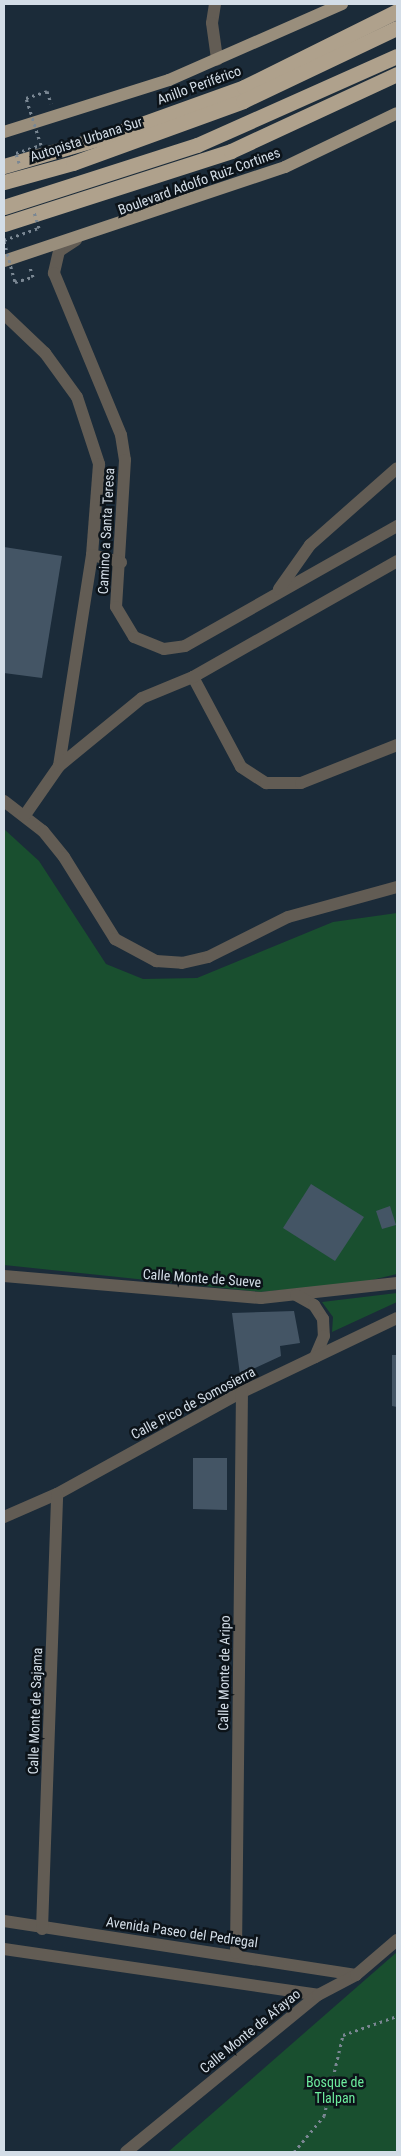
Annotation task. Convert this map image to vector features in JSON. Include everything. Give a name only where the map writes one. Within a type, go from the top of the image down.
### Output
[{"type":"highway","name":"Anillo Periférico","points":[[4,166],[111,135],[244,87],[397,10]]},
{"type":"highway","name":"Autopista Urbana Sur","points":[[4,182],[73,163],[243,101],[397,28]]},
{"type":"highway","points":[[4,207],[197,145],[397,56]]},
{"type":"highway","points":[[4,224],[231,151],[397,74]]},
{"type":"main road","points":[[4,132],[116,99],[217,60],[342,4]]},
{"type":"main road","name":"Boulevard Adolfo Ruiz Cortines","points":[[4,261],[77,240],[285,167],[397,113]]},
{"type":"street","points":[[215,4],[212,23],[217,60]]},
{"type":"street","name":"Camino a Santa Teresa","points":[[77,240],[58,251],[54,274],[121,435],[125,460],[121,562],[116,607],[120,618],[134,636],[153,646],[185,646],[397,526]]},
{"type":"street","name":"Camino a Santa Teresa","points":[[4,314],[46,352],[78,397],[92,434],[99,464],[92,555],[59,766]]},
{"type":"street","points":[[277,593],[310,545],[397,468]]},
{"type":"street","points":[[92,555],[121,562]]},
{"type":"street","name":"Camino a Santa Teresa","points":[[25,815],[59,766],[142,698],[193,677],[397,561]]},
{"type":"street","points":[[193,677],[241,767],[266,783],[301,782],[397,745]]},
{"type":"street","points":[[4,801],[25,815],[64,857],[115,939],[156,961],[182,963],[208,957],[288,917],[397,887]]},
{"type":"street","name":"Calle Monte de Sueve","points":[[4,1276],[260,1298],[397,1283]]},
{"type":"street","points":[[291,1294],[314,1305],[323,1319],[324,1336],[314,1358]]},
{"type":"street","name":"Calle Pico de Somosierra","points":[[4,1518],[57,1494],[242,1392],[397,1318]]},
{"type":"street","name":"Calle Monte de Aripo","points":[[236,1953],[242,1392]]},
{"type":"street","name":"Calle Monte de Sajama","points":[[42,1929],[57,1494]]},
{"type":"street","name":"Avenida Paseo del Pedregal","points":[[4,1921],[42,1929],[236,1953],[356,1975]]},
{"type":"street","name":"Calle Monte de Afayao","points":[[126,2152],[318,1995],[356,1975],[397,1940]]},
{"type":"street","points":[[4,1949],[318,1995]]},
{"type":"path","points":[[26,98],[47,91]]},
{"type":"path","points":[[4,242],[15,282],[33,277]]},
{"type":"path","points":[[294,2152],[324,2116],[343,2035],[397,2016]]},
{"type":"green space","points":[[4,829],[39,861],[106,964],[143,979],[197,978],[333,922],[397,913],[397,1274],[359,1283],[260,1292],[4,1265]]},
{"type":"green space","points":[[397,1293],[397,1302],[332,1332],[333,1317],[322,1302]]},
{"type":"green space","name":"Bosque de Tlalpan","points":[[397,1952],[397,2152],[168,2152]]},
{"type":"building","points":[[4,547],[62,556],[42,678],[4,673]]},
{"type":"building","points":[[311,1184],[364,1217],[335,1261],[283,1228]]},
{"type":"building","points":[[390,1206],[396,1225],[382,1229],[376,1211]]},
{"type":"building","points":[[294,1311],[300,1343],[280,1346],[281,1356],[240,1375],[232,1313]]},
{"type":"building","points":[[392,1355],[397,1355],[397,1407],[392,1406]]},
{"type":"building","points":[[193,1458],[227,1458],[227,1510],[193,1509]]}]
